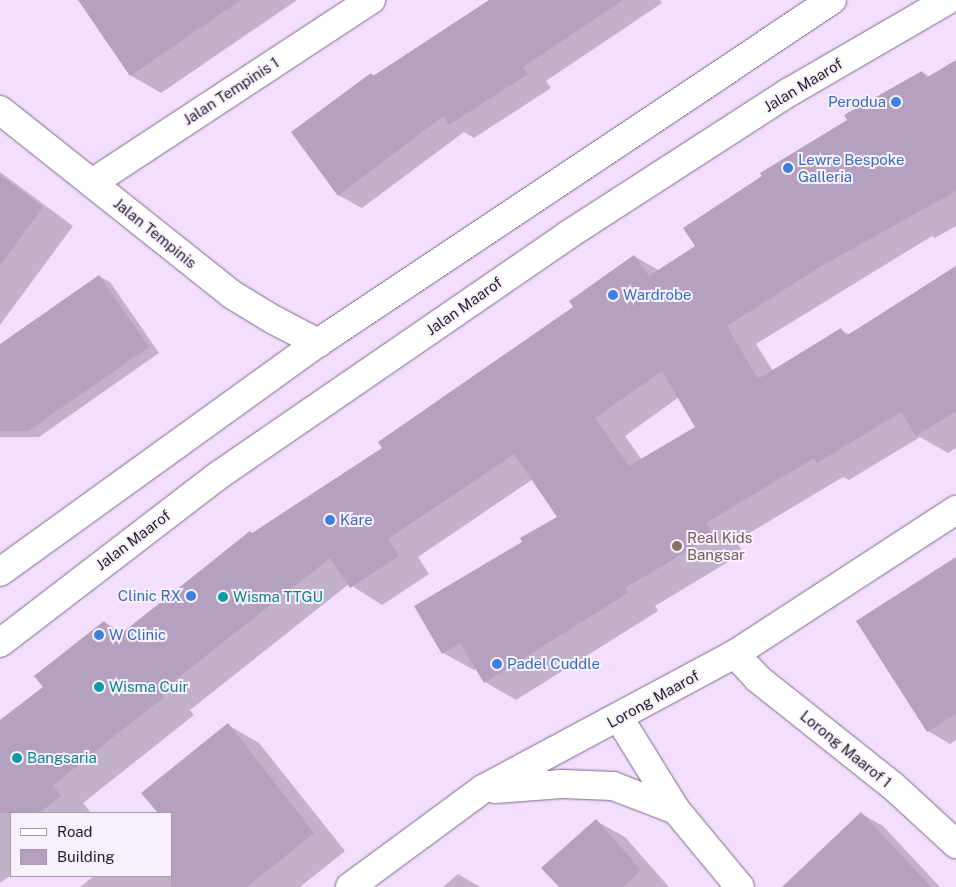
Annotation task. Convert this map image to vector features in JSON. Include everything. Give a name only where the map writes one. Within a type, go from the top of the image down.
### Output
[{"type":"street","name":"Jalan Tempinis 1","points":[[92,183],[371,0]]},
{"type":"street","points":[[0,572],[318,342],[832,0]]},
{"type":"street","name":"Jalan Maarof","points":[[0,643],[224,472],[568,234],[792,91],[948,0]]},
{"type":"street","name":"Jalan Tempinis","points":[[0,110],[231,294],[274,320],[318,342]]},
{"type":"street","name":"Lorong Maarof","points":[[350,887],[483,790],[735,654],[956,510]]},
{"type":"street","name":"Lorong Maarof 1","points":[[735,654],[756,678],[893,786],[956,844]]},
{"type":"street","points":[[619,718],[676,810],[740,887]]},
{"type":"street","points":[[483,790],[562,784],[613,786],[676,810]]},
{"type":"building","points":[[78,0],[241,0],[130,76]]},
{"type":"building","points":[[489,0],[623,0],[523,67],[528,74],[449,125],[443,116],[338,196],[291,132],[371,73],[373,76]]},
{"type":"building","points":[[956,60],[956,191],[818,268],[727,326],[758,379],[841,328],[846,336],[956,266],[956,411],[916,436],[901,412],[817,463],[814,458],[706,523],[713,536],[625,588],[628,593],[484,683],[460,643],[442,654],[414,606],[522,542],[520,538],[557,517],[514,454],[388,539],[399,556],[350,588],[330,558],[160,692],[164,697],[53,785],[61,796],[40,812],[0,813],[0,720],[43,687],[34,676],[104,621],[117,637],[250,531],[252,533],[382,448],[378,442],[573,307],[569,301],[634,255],[649,276],[695,246],[683,228],[762,176],[760,173],[847,120],[844,115],[922,71],[926,78]],"holes":[[[662,371],[695,427],[629,466],[595,418]]]},
{"type":"building","points":[[0,175],[43,207],[0,265]]},
{"type":"building","points":[[99,275],[149,347],[28,431],[0,431],[0,344]]},
{"type":"building","points":[[956,557],[956,714],[927,732],[856,621]]},
{"type":"building","points":[[228,723],[314,833],[247,887],[171,887],[172,812],[157,812],[141,793]]},
{"type":"building","points":[[861,812],[931,887],[782,887]]},
{"type":"building","points":[[596,819],[641,870],[623,887],[559,887],[541,868]]},
{"type":"place","name":"Perodua","points":[[896,102]]},
{"type":"place","name":"Lewre Bespoke Galleria","points":[[788,168]]},
{"type":"place","name":"Wardrobe","points":[[613,295]]},
{"type":"place","name":"Kare","points":[[330,520]]},
{"type":"place","name":"Real Kids Bangsar","points":[[677,546]]},
{"type":"place","name":"Clinic RX","points":[[191,596]]},
{"type":"place","name":"Wisma TTGU","points":[[223,597]]},
{"type":"place","name":"W Clinic","points":[[99,635]]},
{"type":"place","name":"Padel Cuddle","points":[[497,664]]},
{"type":"place","name":"Wisma Cuir","points":[[99,687]]},
{"type":"place","name":"Bangsaria","points":[[17,758]]}]
